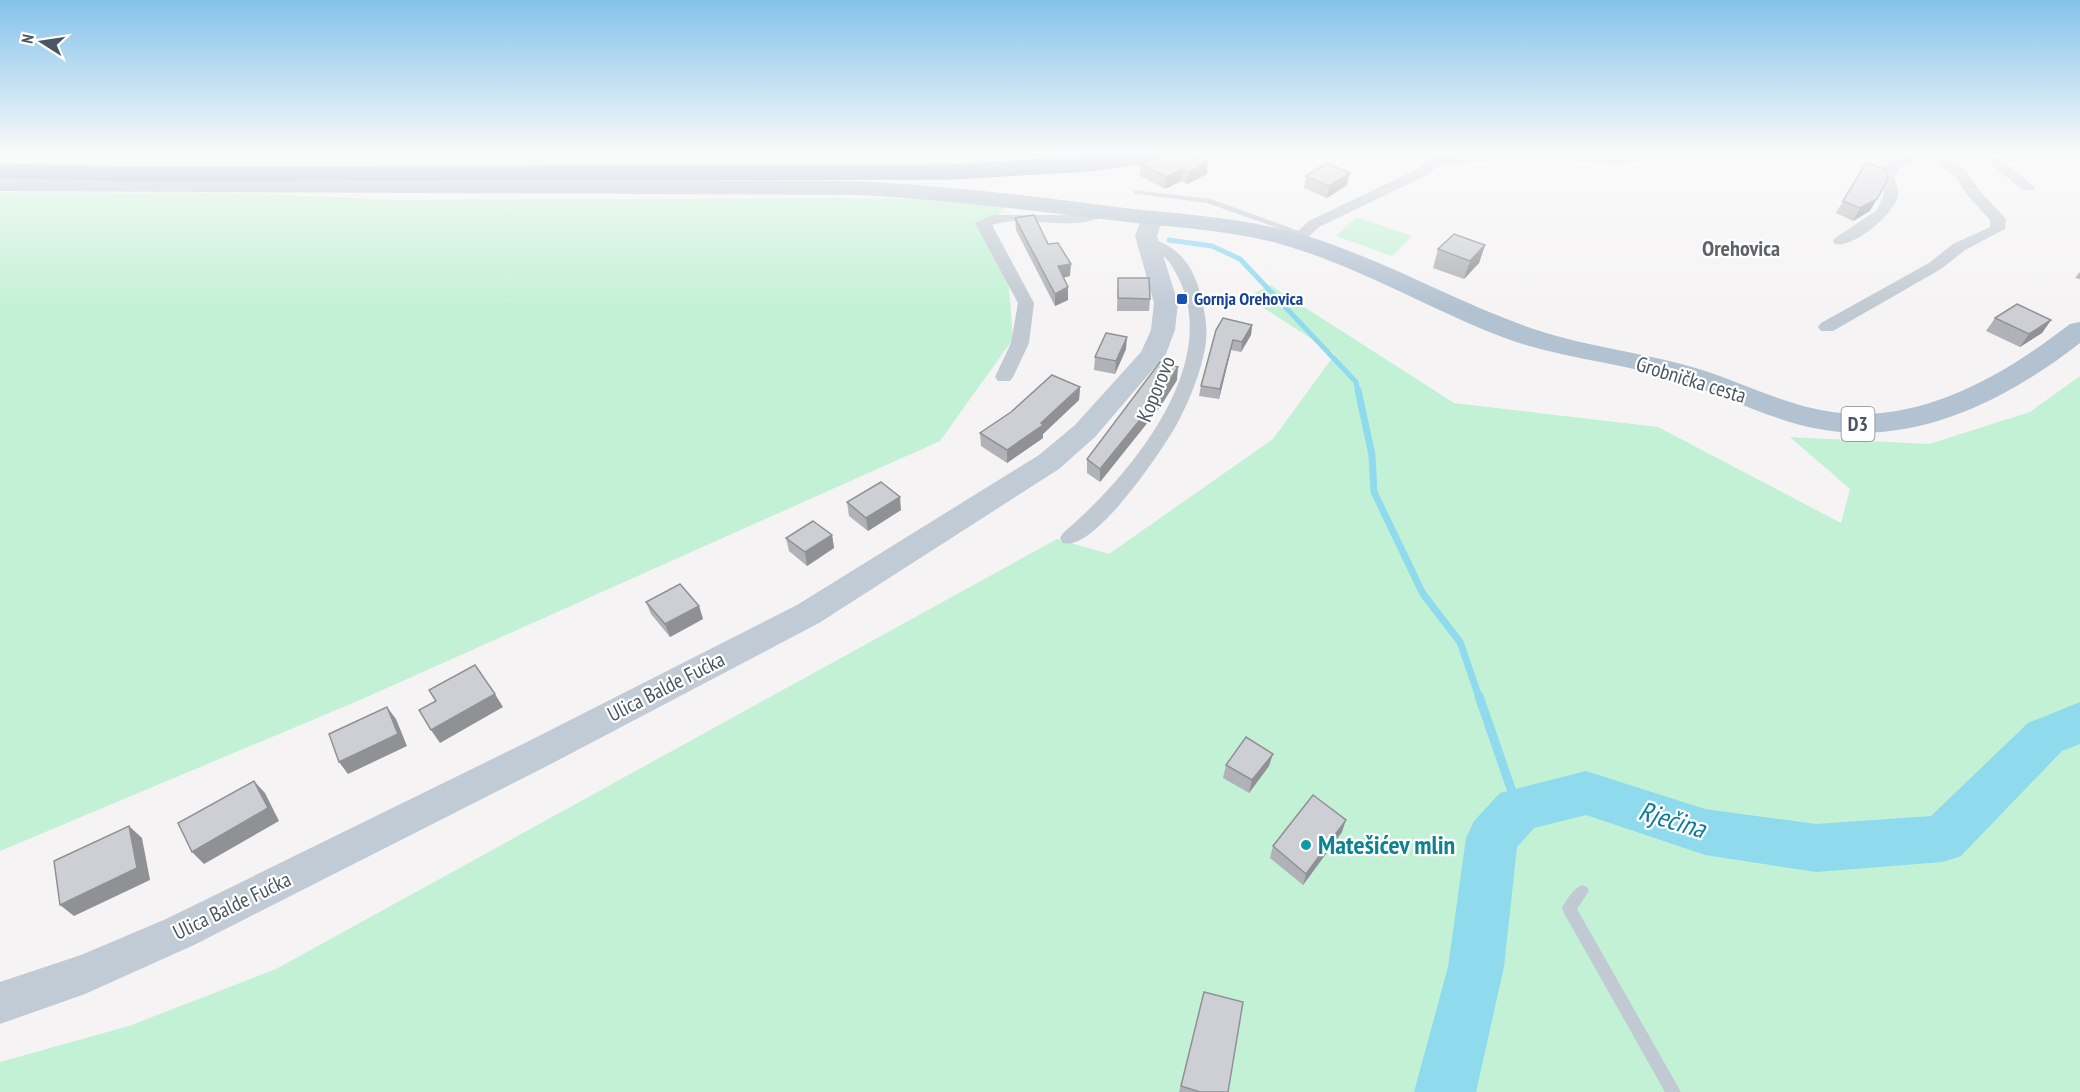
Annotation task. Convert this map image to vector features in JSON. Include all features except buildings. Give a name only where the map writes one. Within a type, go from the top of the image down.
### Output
[{"type":"main road","name":"D3","points":[[1050,205],[1299,237]]},
{"type":"main road","name":"Ulica Balde Fućka","points":[[0,1003],[85,974],[180,932],[568,738],[808,614],[1049,462],[1085,431],[1153,354],[1163,330],[1166,303],[1164,288],[1146,218]]},
{"type":"main road","name":"Grobnička cesta","points":[[1299,237],[1514,332],[1553,344],[1686,374],[1781,410],[1823,420],[1863,424],[1889,422],[1921,417],[1967,401],[2015,379],[2080,330]]},
{"type":"street","points":[[1299,237],[1314,224],[1354,205]]},
{"type":"street","points":[[1840,241],[1884,212],[1887,205]]},
{"type":"street","points":[[1827,327],[1935,266],[1959,247],[1997,229],[1998,219],[1984,205]]},
{"type":"street","points":[[1004,377],[1020,343],[1026,303],[983,223],[1002,219],[1090,218],[1103,212]]},
{"type":"street","name":"Koporovo","points":[[1070,538],[1109,504],[1147,459],[1165,432],[1190,370],[1196,347],[1195,299],[1181,267],[1146,218]]},
{"type":"lane","points":[[1582,891],[1569,908],[1673,1092]]},
{"type":"green space","points":[[0,205],[1007,205],[992,223],[1007,263],[1013,339],[940,441],[360,700],[0,851]]},
{"type":"green space","points":[[1357,217],[1412,236],[1392,256],[1336,236]]},
{"type":"green space","points":[[1270,285],[1454,403],[1658,427],[1841,523],[1850,489],[1790,437],[1929,444],[2030,412],[2080,376],[2080,1092],[0,1092],[0,1062],[129,1026],[276,969],[1057,539],[1109,554],[1273,439],[1335,354],[1247,297]]},
{"type":"waterway","points":[[1169,240],[1212,246],[1240,259],[1356,382],[1358,391]]},
{"type":"waterway","points":[[1358,390],[1372,455],[1374,492],[1423,594],[1460,642],[1479,697]]},
{"type":"waterway","points":[[1479,696],[1518,809]]},
{"type":"waterway","name":"Rječina","points":[[1445,1092],[1476,967],[1492,838],[1518,809],[1586,793],[1705,832],[1816,848],[1943,839],[2045,737],[2080,722]]},
{"type":"place","name":"Gornja Orehovica","points":[[1182,299]]},
{"type":"place","name":"Matešićev mlin","points":[[1306,845]]},
{"type":"district","name":"Orehovica","points":[[1741,248]]}]
